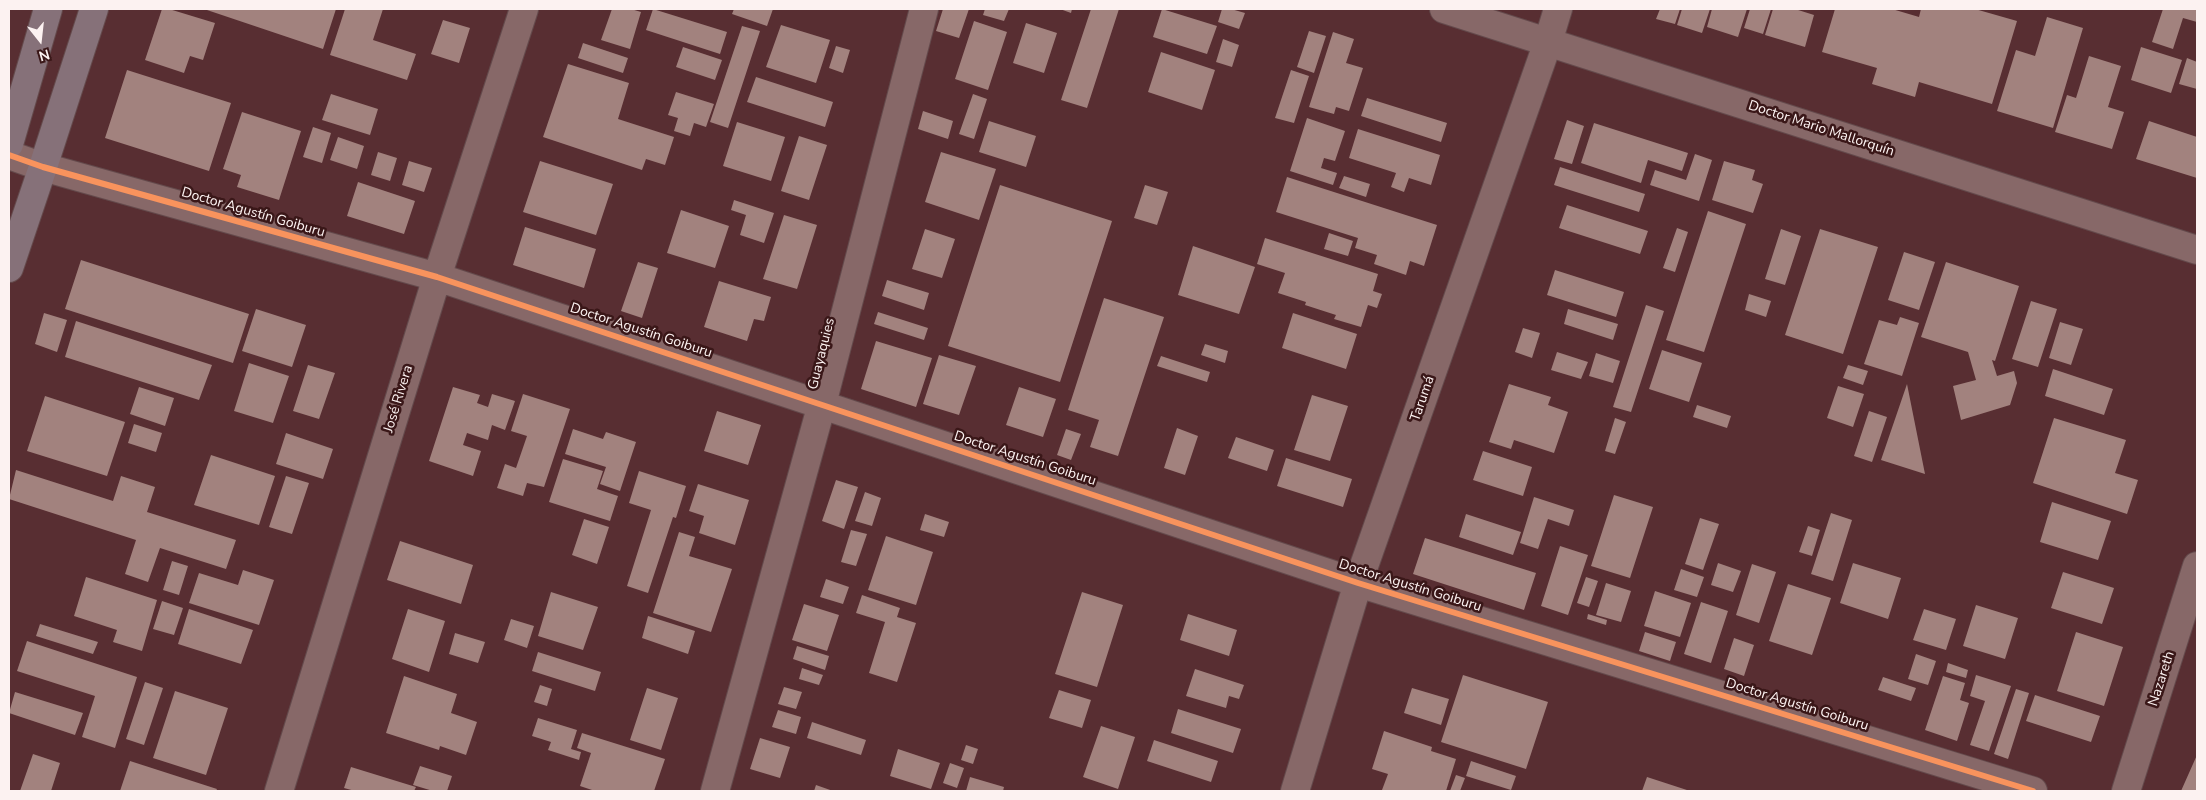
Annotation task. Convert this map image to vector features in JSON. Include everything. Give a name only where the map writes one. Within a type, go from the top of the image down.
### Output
[{"type":"highway","points":[[9,144],[48,9]]},
{"type":"highway","points":[[9,268],[94,9]]},
{"type":"street","name":"José Rivera","points":[[279,791],[437,276],[524,9]]},
{"type":"street","name":"Guayaquies","points":[[715,791],[822,404],[924,9]]},
{"type":"street","name":"Doctor Mario Mallorquín","points":[[1444,9],[2197,250]]},
{"type":"street","name":"Tarumá","points":[[1295,791],[1358,583],[1558,9]]},
{"type":"street","name":"Doctor Agustín Goiburu","points":[[9,155],[43,167],[437,276],[1358,583],[2033,791]]},
{"type":"street","name":"Nazareth","points":[[2126,791],[2197,566]]},
{"type":"building","points":[[162,9],[169,9],[215,23],[203,60],[190,56],[184,73],[145,60]]},
{"type":"building","points":[[204,9],[336,9],[323,49]]},
{"type":"building","points":[[345,9],[383,9],[373,40],[416,54],[407,80],[330,55]]},
{"type":"building","points":[[612,9],[631,9],[641,12],[630,49],[601,40]]},
{"type":"building","points":[[653,9],[727,32],[720,54],[646,30]]},
{"type":"building","points":[[734,9],[773,9],[767,26],[732,14]]},
{"type":"building","points":[[943,9],[969,9],[959,38],[936,31]]},
{"type":"building","points":[[985,9],[1009,9],[1004,21],[983,15]]},
{"type":"building","points":[[1060,9],[1072,9],[1071,13]]},
{"type":"building","points":[[1091,9],[1119,9],[1087,108],[1061,100]]},
{"type":"building","points":[[1162,9],[1217,26],[1207,54],[1153,37]]},
{"type":"building","points":[[1222,9],[1231,9],[1245,13],[1239,29],[1218,22]]},
{"type":"building","points":[[1660,9],[1680,9],[1675,24],[1656,19]]},
{"type":"building","points":[[1682,9],[1710,9],[1702,33],[1677,25]]},
{"type":"building","points":[[1712,9],[1747,9],[1738,37],[1707,27]]},
{"type":"building","points":[[1750,9],[1771,9],[1763,34],[1744,28]]},
{"type":"building","points":[[1773,9],[1795,9],[1814,15],[1805,47],[1765,35]]},
{"type":"building","points":[[1835,9],[1892,9],[1919,17],[1921,9],[1975,9],[2017,21],[1992,104],[1919,82],[1915,97],[1872,84],[1877,68],[1822,52]]},
{"type":"building","points":[[2163,9],[2197,9],[2197,22],[2183,18],[2173,49],[2152,42]]},
{"type":"building","points":[[2047,17],[2083,28],[2053,128],[1997,111],[2016,50],[2035,56]]},
{"type":"building","points":[[443,20],[470,28],[459,63],[431,54]]},
{"type":"building","points":[[974,21],[1007,32],[988,90],[955,79]]},
{"type":"building","points":[[1026,23],[1057,33],[1044,73],[1013,63]]},
{"type":"building","points":[[781,25],[830,40],[816,83],[766,67]]},
{"type":"building","points":[[742,26],[760,31],[728,128],[710,122]]},
{"type":"building","points":[[1309,31],[1326,36],[1314,73],[1297,67]]},
{"type":"building","points":[[1333,32],[1354,39],[1346,63],[1363,68],[1349,111],[1336,107],[1334,114],[1309,107]]},
{"type":"building","points":[[1223,39],[1239,45],[1232,67],[1216,62]]},
{"type":"building","points":[[583,43],[628,58],[623,73],[578,58]]},
{"type":"building","points":[[836,46],[850,50],[843,73],[829,68]]},
{"type":"building","points":[[683,47],[722,60],[715,80],[676,67]]},
{"type":"building","points":[[2141,47],[2182,60],[2171,93],[2131,80]]},
{"type":"building","points":[[1161,52],[1215,70],[1202,110],[1148,92]]},
{"type":"building","points":[[2089,56],[2121,66],[2108,107],[2124,112],[2112,149],[2055,132],[2067,95],[2076,98]]},
{"type":"building","points":[[2187,58],[2197,62],[2197,89],[2179,84]]},
{"type":"building","points":[[568,64],[629,83],[618,119],[674,137],[665,165],[646,159],[642,170],[543,137]]},
{"type":"building","points":[[127,70],[231,103],[209,171],[105,138]]},
{"type":"building","points":[[1291,70],[1309,76],[1294,123],[1275,118]]},
{"type":"building","points":[[756,77],[833,102],[825,127],[747,102]]},
{"type":"building","points":[[676,92],[714,104],[706,127],[694,123],[690,136],[674,131],[678,118],[668,115]]},
{"type":"building","points":[[331,94],[378,109],[370,135],[322,120]]},
{"type":"building","points":[[973,94],[987,99],[974,139],[959,134]]},
{"type":"building","points":[[1367,98],[1447,123],[1441,142],[1361,116]]},
{"type":"building","points":[[923,111],[953,121],[948,139],[918,129]]},
{"type":"building","points":[[242,112],[301,131],[279,200],[237,187],[241,175],[223,169]]},
{"type":"building","points":[[1307,118],[1345,131],[1335,161],[1324,158],[1321,168],[1337,173],[1333,185],[1290,171]]},
{"type":"building","points":[[1567,120],[1584,126],[1572,164],[1554,159]]},
{"type":"building","points":[[989,121],[1036,136],[1026,167],[979,152]]},
{"type":"building","points":[[2149,121],[2197,137],[2197,178],[2136,159]]},
{"type":"building","points":[[737,122],[785,137],[771,181],[723,166]]},
{"type":"building","points":[[1594,123],[1688,153],[1682,171],[1648,160],[1641,183],[1581,163]]},
{"type":"building","points":[[313,127],[331,133],[322,163],[303,157]]},
{"type":"building","points":[[1358,129],[1440,155],[1431,185],[1409,178],[1404,192],[1391,187],[1396,173],[1349,158]]},
{"type":"building","points":[[799,136],[827,145],[809,200],[781,191]]},
{"type":"building","points":[[338,137],[364,146],[357,169],[330,160]]},
{"type":"building","points":[[378,152],[397,158],[390,181],[371,175]]},
{"type":"building","points":[[941,152],[996,169],[979,220],[925,202]]},
{"type":"building","points":[[1695,154],[1712,160],[1699,201],[1650,185],[1655,170],[1686,180]]},
{"type":"building","points":[[409,161],[432,168],[424,192],[402,185]]},
{"type":"building","points":[[540,161],[613,184],[596,235],[523,212]]},
{"type":"building","points":[[1724,161],[1755,170],[1752,180],[1763,184],[1753,213],[1712,200]]},
{"type":"building","points":[[1560,167],[1645,194],[1639,212],[1554,185]]},
{"type":"building","points":[[1344,176],[1370,184],[1366,197],[1339,188]]},
{"type":"building","points":[[1287,177],[1437,225],[1424,266],[1410,261],[1406,275],[1374,264],[1377,255],[1355,248],[1358,238],[1276,212]]},
{"type":"building","points":[[358,182],[415,201],[404,234],[347,216]]},
{"type":"building","points":[[1000,185],[1112,221],[1060,382],[948,346]]},
{"type":"building","points":[[1145,185],[1168,192],[1157,225],[1134,218]]},
{"type":"building","points":[[734,200],[774,213],[764,243],[740,235],[746,215],[731,210]]},
{"type":"building","points":[[1567,205],[1648,231],[1640,254],[1559,228]]},
{"type":"building","points":[[681,210],[729,226],[715,268],[667,253]]},
{"type":"building","points":[[1708,211],[1746,224],[1704,352],[1666,340]]},
{"type":"building","points":[[784,215],[817,225],[797,289],[763,279]]},
{"type":"building","points":[[525,227],[596,249],[584,288],[513,265]]},
{"type":"building","points":[[1677,228],[1688,232],[1675,272],[1663,268]]},
{"type":"building","points":[[925,229],[955,239],[942,278],[912,269]]},
{"type":"building","points":[[1781,229],[1801,236],[1785,285],[1765,279]]},
{"type":"building","points":[[1820,229],[1878,247],[1843,354],[1785,335]]},
{"type":"building","points":[[1329,233],[1353,241],[1348,256],[1324,249]]},
{"type":"building","points":[[1265,238],[1378,274],[1373,291],[1382,294],[1377,308],[1368,305],[1361,327],[1334,319],[1336,315],[1305,305],[1306,302],[1278,293],[1285,273],[1257,264]]},
{"type":"building","points":[[1193,246],[1255,267],[1239,314],[1178,295]]},
{"type":"building","points":[[1904,252],[1935,262],[1919,310],[1888,300]]},
{"type":"building","points":[[81,260],[249,314],[233,363],[65,309]]},
{"type":"building","points":[[638,262],[658,268],[642,318],[621,311]]},
{"type":"building","points":[[1946,262],[2019,286],[1995,361],[1992,360],[1997,376],[2014,371],[2017,383],[2010,405],[1961,420],[1953,386],[1976,380],[1968,352],[1921,337]]},
{"type":"building","points":[[1555,270],[1624,292],[1616,317],[1547,295]]},
{"type":"building","points":[[887,280],[929,293],[924,310],[882,296]]},
{"type":"building","points":[[719,281],[771,297],[764,321],[754,319],[747,341],[704,327]]},
{"type":"building","points":[[1749,294],[1771,301],[1766,317],[1745,310]]},
{"type":"building","points":[[1104,298],[1164,317],[1118,456],[1090,447],[1099,420],[1068,410]]},
{"type":"building","points":[[2031,301],[2057,309],[2038,367],[2012,359]]},
{"type":"building","points":[[1646,305],[1664,311],[1631,412],[1613,407]]},
{"type":"building","points":[[256,309],[306,325],[292,367],[242,351]]},
{"type":"building","points":[[1568,309],[1618,324],[1613,340],[1564,324]]},
{"type":"building","points":[[878,312],[928,328],[924,340],[874,324]]},
{"type":"building","points":[[44,313],[67,320],[57,352],[35,344]]},
{"type":"building","points":[[1293,313],[1357,334],[1346,369],[1282,348]]},
{"type":"building","points":[[1900,317],[1919,323],[1902,376],[1864,364],[1879,320],[1897,325]]},
{"type":"building","points":[[76,321],[212,365],[199,400],[65,357]]},
{"type":"building","points":[[2060,322],[2083,329],[2071,365],[2049,358]]},
{"type":"building","points":[[1523,328],[1540,333],[1532,358],[1515,352]]},
{"type":"building","points":[[876,341],[932,358],[916,407],[861,389]]},
{"type":"building","points":[[1205,344],[1228,351],[1225,363],[1201,355]]},
{"type":"building","points":[[1662,350],[1702,363],[1689,402],[1649,389]]},
{"type":"building","points":[[1557,352],[1588,362],[1581,379],[1551,370]]},
{"type":"building","points":[[1596,353],[1620,361],[1613,383],[1589,376]]},
{"type":"building","points":[[939,355],[976,366],[959,415],[923,404]]},
{"type":"building","points":[[1161,356],[1210,372],[1207,382],[1157,366]]},
{"type":"building","points":[[249,363],[289,376],[273,423],[234,411]]},
{"type":"building","points":[[308,365],[335,373],[319,419],[293,411]]},
{"type":"building","points":[[1848,365],[1868,371],[1863,385],[1843,378]]},
{"type":"building","points":[[2053,369],[2113,389],[2104,415],[2045,396]]},
{"type":"building","points":[[1509,384],[1551,397],[1548,405],[1568,412],[1554,453],[1514,440],[1511,449],[1489,442]]},
{"type":"building","points":[[1907,384],[1925,474],[1881,460]]},
{"type":"building","points":[[1838,386],[1864,394],[1853,427],[1827,418]]},
{"type":"building","points":[[139,387],[174,398],[165,426],[130,414]]},
{"type":"building","points":[[453,387],[480,395],[477,403],[488,407],[492,394],[515,401],[505,430],[492,425],[488,440],[467,433],[463,445],[481,451],[473,476],[429,461]]},
{"type":"building","points":[[1019,387],[1056,399],[1043,437],[1006,425]]},
{"type":"building","points":[[523,394],[570,409],[544,487],[527,483],[523,496],[497,488],[505,464],[516,468],[527,436],[511,431]]},
{"type":"building","points":[[1312,395],[1348,406],[1330,461],[1294,450]]},
{"type":"building","points":[[45,396],[125,422],[107,476],[27,451]]},
{"type":"building","points":[[1697,405],[1731,416],[1727,428],[1693,417]]},
{"type":"building","points":[[717,411],[761,425],[748,465],[704,451]]},
{"type":"building","points":[[1869,411],[1887,417],[1872,462],[1854,456]]},
{"type":"building","points":[[1615,418],[1626,422],[1615,454],[1605,451]]},
{"type":"building","points":[[2054,418],[2126,440],[2115,473],[2138,480],[2127,514],[2033,483]]},
{"type":"building","points":[[134,424],[162,433],[156,452],[128,443]]},
{"type":"building","points":[[1177,428],[1198,436],[1185,475],[1164,468]]},
{"type":"building","points":[[573,429],[603,439],[606,432],[636,442],[620,491],[600,484],[606,467],[565,454]]},
{"type":"building","points":[[1066,429],[1081,434],[1071,460],[1057,455]]},
{"type":"building","points":[[286,433],[333,449],[323,479],[276,464]]},
{"type":"building","points":[[1236,437],[1274,450],[1267,471],[1228,458]]},
{"type":"building","points":[[1483,451],[1532,467],[1523,496],[1473,480]]},
{"type":"building","points":[[211,455],[275,476],[259,525],[194,505]]},
{"type":"building","points":[[1286,458],[1352,479],[1343,507],[1277,486]]},
{"type":"building","points":[[563,459],[603,471],[597,489],[618,496],[610,521],[549,502]]},
{"type":"building","points":[[16,470],[113,501],[121,476],[155,487],[147,512],[236,540],[226,569],[160,548],[148,582],[125,574],[136,540],[9,499]]},
{"type":"building","points":[[639,471],[686,486],[676,518],[673,517],[648,593],[627,586],[651,510],[629,503]]},
{"type":"building","points":[[286,476],[309,483],[292,534],[269,527]]},
{"type":"building","points":[[836,480],[858,487],[844,529],[822,521]]},
{"type":"building","points":[[698,484],[749,500],[735,545],[699,533],[704,516],[689,511]]},
{"type":"building","points":[[865,492],[881,498],[872,526],[855,521]]},
{"type":"building","points":[[1614,495],[1653,507],[1630,578],[1591,566]]},
{"type":"building","points":[[1534,497],[1574,510],[1569,526],[1548,519],[1538,549],[1520,543]]},
{"type":"building","points":[[2052,502],[2111,521],[2098,560],[2040,542]]},
{"type":"building","points":[[1831,513],[1852,520],[1833,581],[1811,574]]},
{"type":"building","points":[[925,514],[949,522],[944,537],[920,530]]},
{"type":"building","points":[[1466,514],[1521,532],[1513,555],[1459,537]]},
{"type":"building","points":[[1700,518],[1719,524],[1703,570],[1685,564]]},
{"type":"building","points":[[584,519],[609,527],[597,564],[572,555]]},
{"type":"building","points":[[1808,526],[1820,530],[1812,556],[1799,552]]},
{"type":"building","points":[[851,530],[867,534],[856,566],[841,562]]},
{"type":"building","points":[[679,532],[695,537],[689,556],[732,569],[711,632],[653,613]]},
{"type":"building","points":[[886,536],[933,552],[916,605],[868,590]]},
{"type":"building","points":[[1425,538],[1536,573],[1524,610],[1413,574]]},
{"type":"building","points":[[400,541],[473,565],[461,604],[387,580]]},
{"type":"building","points":[[1560,546],[1588,555],[1568,615],[1541,606]]},
{"type":"building","points":[[172,561],[188,566],[179,595],[163,590]]},
{"type":"building","points":[[1718,563],[1741,571],[1733,592],[1711,585]]},
{"type":"building","points":[[1853,563],[1901,578],[1888,619],[1840,603]]},
{"type":"building","points":[[1752,564],[1776,572],[1759,623],[1736,615]]},
{"type":"building","points":[[1681,569],[1704,577],[1697,597],[1674,590]]},
{"type":"building","points":[[243,570],[274,580],[259,625],[189,603],[199,573],[238,585]]},
{"type":"building","points":[[2063,572],[2114,588],[2102,624],[2051,608]]},
{"type":"building","points":[[86,577],[157,600],[142,651],[113,642],[117,630],[74,616]]},
{"type":"building","points":[[1586,577],[1598,581],[1589,607],[1577,603]]},
{"type":"building","points":[[826,579],[849,587],[843,604],[820,597]]},
{"type":"building","points":[[1606,583],[1631,591],[1621,622],[1596,615]]},
{"type":"building","points":[[1788,584],[1831,598],[1812,655],[1769,641]]},
{"type":"building","points":[[1655,591],[1691,603],[1680,637],[1644,626]]},
{"type":"building","points":[[551,592],[598,607],[583,650],[538,636]]},
{"type":"building","points":[[1082,592],[1123,605],[1097,687],[1055,674]]},
{"type":"building","points":[[862,595],[900,608],[897,617],[916,623],[897,682],[869,673],[885,622],[856,613]]},
{"type":"building","points":[[162,601],[183,608],[174,635],[153,629]]},
{"type":"building","points":[[1701,602],[1728,611],[1711,663],[1684,654]]},
{"type":"building","points":[[804,604],[839,615],[827,651],[792,640]]},
{"type":"building","points":[[1976,605],[2018,618],[2005,659],[1963,646]]},
{"type":"building","points":[[189,609],[253,630],[241,664],[178,644]]},
{"type":"building","points":[[408,609],[445,621],[429,672],[392,659]]},
{"type":"building","points":[[1924,609],[1956,619],[1946,650],[1913,640]]},
{"type":"building","points":[[1188,614],[1237,630],[1229,656],[1180,640]]},
{"type":"building","points":[[1588,614],[1607,620],[1606,625],[1587,619]]},
{"type":"building","points":[[648,616],[695,631],[688,654],[642,638]]},
{"type":"building","points":[[511,619],[534,626],[527,648],[504,640]]},
{"type":"building","points":[[40,624],[98,642],[93,654],[36,636]]},
{"type":"building","points":[[1645,632],[1676,642],[1670,661],[1639,651]]},
{"type":"building","points":[[2076,632],[2123,647],[2104,706],[2057,691]]},
{"type":"building","points":[[455,633],[485,642],[478,663],[449,654]]},
{"type":"building","points":[[1734,638],[1754,645],[1744,676],[1724,669]]},
{"type":"building","points":[[27,641],[137,677],[115,748],[82,737],[95,696],[17,671]]},
{"type":"building","points":[[797,646],[829,656],[825,670],[793,659]]},
{"type":"building","points":[[538,652],[601,672],[595,691],[532,671]]},
{"type":"building","points":[[1916,654],[1936,661],[1928,685],[1908,679]]},
{"type":"building","points":[[1948,663],[1968,670],[1966,678],[1946,672]]},
{"type":"building","points":[[802,668],[823,675],[819,685],[799,679]]},
{"type":"building","points":[[1195,669],[1244,685],[1239,699],[1229,696],[1226,708],[1186,696]]},
{"type":"building","points":[[1463,675],[1548,702],[1526,769],[1441,742]]},
{"type":"building","points":[[1976,675],[2011,686],[1989,751],[1970,745],[1985,701],[1970,696]]},
{"type":"building","points":[[404,676],[457,694],[451,713],[477,722],[466,755],[440,746],[439,750],[386,733]]},
{"type":"building","points":[[1943,676],[1965,683],[1960,700],[1969,703],[1957,741],[1925,730]]},
{"type":"building","points":[[1883,677],[1916,688],[1911,701],[1878,690]]},
{"type":"building","points":[[145,682],[163,688],[144,745],[126,739]]},
{"type":"building","points":[[540,685],[552,689],[547,706],[534,702]]},
{"type":"building","points":[[784,687],[802,692],[796,709],[778,704]]},
{"type":"building","points":[[647,688],[678,698],[661,750],[630,740]]},
{"type":"building","points":[[1412,688],[1449,699],[1441,725],[1404,713]]},
{"type":"building","points":[[2016,689],[2029,693],[2008,759],[1994,754]]},
{"type":"building","points":[[1059,690],[1091,700],[1082,728],[1049,718]]},
{"type":"building","points":[[175,691],[228,708],[206,775],[153,758]]},
{"type":"building","points":[[15,692],[83,713],[75,735],[9,713]]},
{"type":"building","points":[[2035,695],[2100,716],[2091,742],[2026,721]]},
{"type":"building","points":[[1178,709],[1241,729],[1233,753],[1171,733]]},
{"type":"building","points":[[778,710],[801,717],[796,734],[772,727]]},
{"type":"building","points":[[538,718],[577,730],[571,749],[581,752],[579,760],[548,750],[551,742],[532,736]]},
{"type":"building","points":[[812,722],[866,740],[861,755],[807,738]]},
{"type":"building","points":[[1101,726],[1135,737],[1118,789],[1083,777]]},
{"type":"building","points":[[1384,731],[1432,747],[1431,751],[1456,759],[1446,791],[1382,790],[1388,774],[1372,769]]},
{"type":"building","points":[[582,733],[665,759],[654,791],[595,791],[580,786],[591,753],[577,748]]},
{"type":"building","points":[[760,738],[790,747],[780,778],[750,769]]},
{"type":"building","points":[[1154,740],[1218,761],[1211,782],[1147,761]]},
{"type":"building","points":[[966,745],[978,749],[973,764],[961,760]]},
{"type":"building","points":[[898,749],[940,763],[931,789],[890,776]]},
{"type":"building","points":[[33,754],[60,763],[51,791],[20,791]]},
{"type":"building","points":[[2197,755],[2197,791],[2181,791]]},
{"type":"building","points":[[130,761],[217,789],[216,791],[120,791]]},
{"type":"building","points":[[1471,761],[1516,776],[1511,790],[1466,776]]},
{"type":"building","points":[[950,763],[964,768],[957,788],[943,783]]},
{"type":"building","points":[[420,766],[452,776],[447,791],[433,791],[413,785]]},
{"type":"building","points":[[351,767],[416,787],[414,791],[355,791],[344,788]]},
{"type":"building","points":[[1456,775],[1465,778],[1460,791],[1450,791]]},
{"type":"building","points":[[970,777],[1004,787],[1003,791],[966,791]]},
{"type":"building","points":[[1647,777],[1690,791],[1642,791]]},
{"type":"building","points":[[816,785],[833,791],[814,791]]},
{"type":"cycle path","points":[[9,155],[43,167],[437,277],[1358,583],[2033,791]]}]
